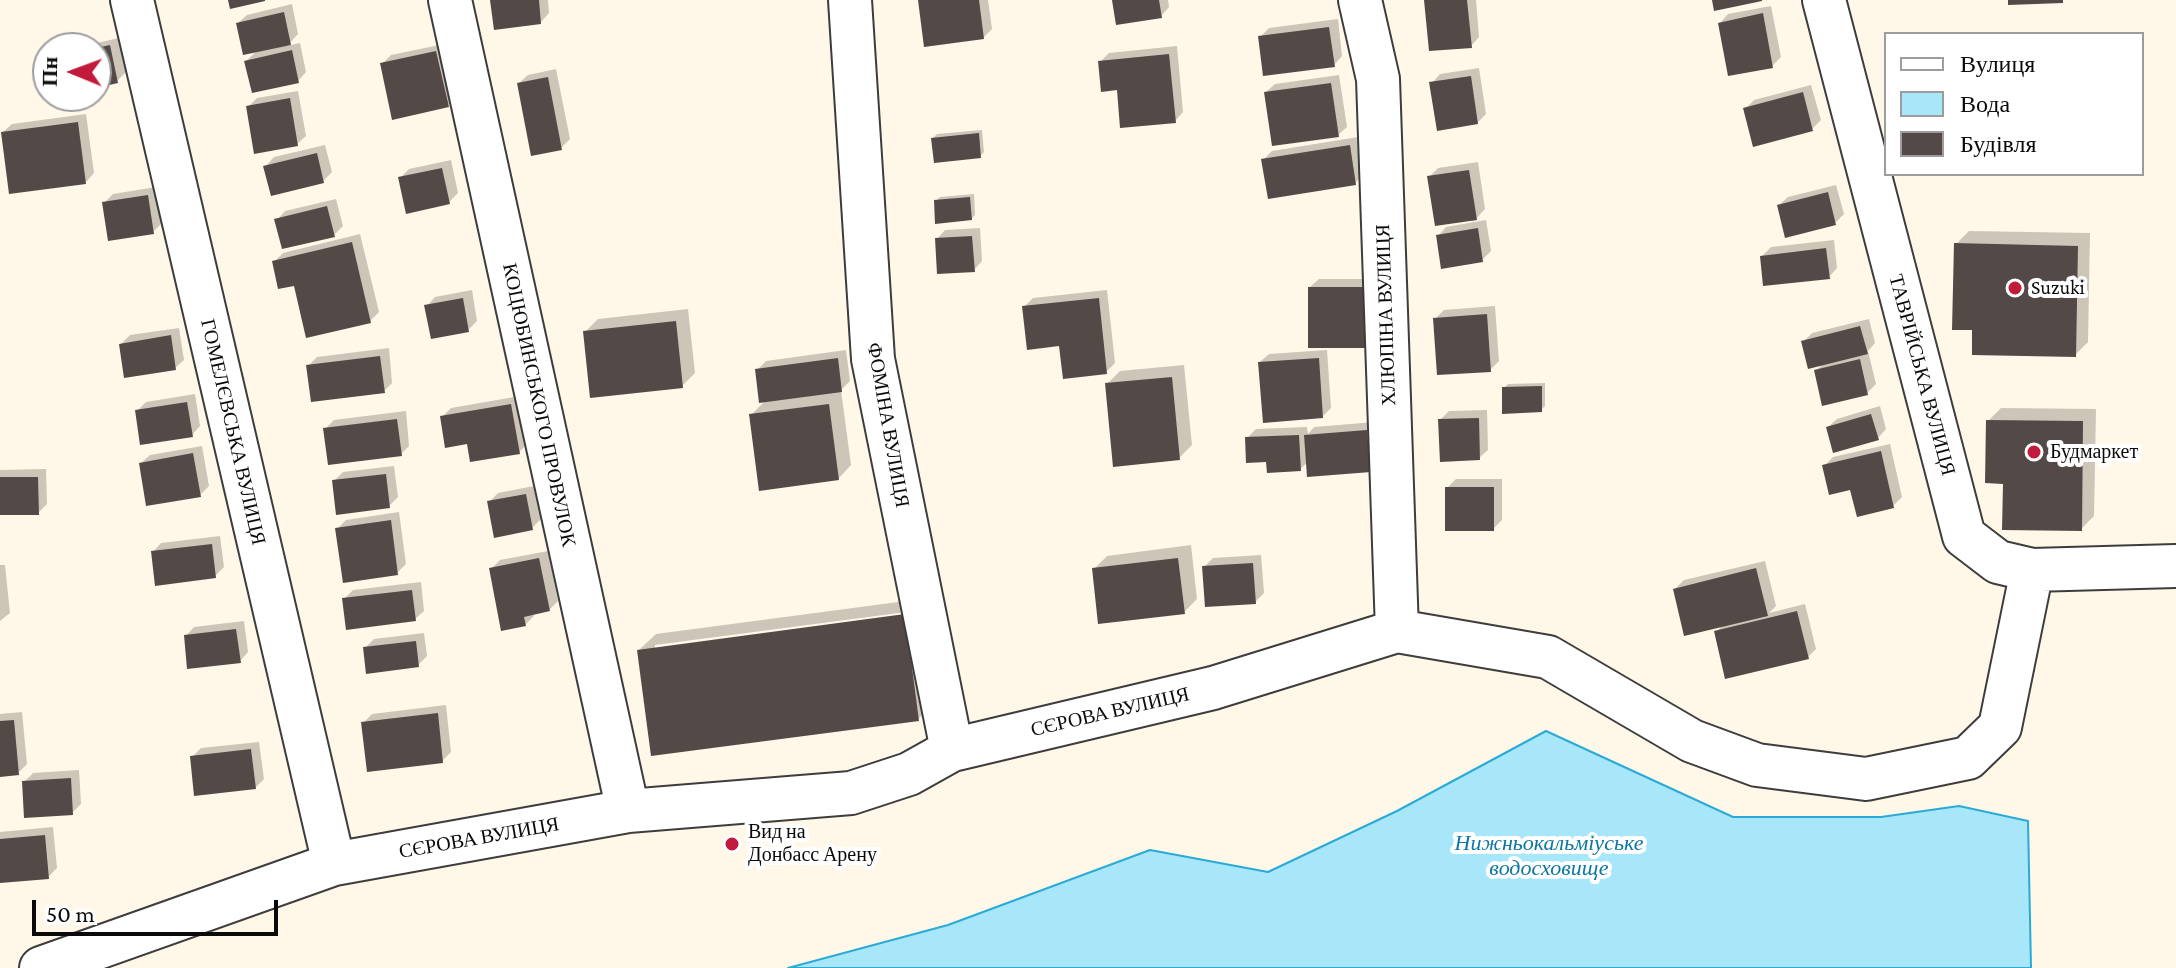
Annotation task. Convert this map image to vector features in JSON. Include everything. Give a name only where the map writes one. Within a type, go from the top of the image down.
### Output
[{"type":"street","name":"ГОМЕЛЄВСЬКА ВУЛИЦЯ","points":[[132,0],[334,864]]},
{"type":"street","name":"КОЦЮБИНСЬКОГО ПРОВУЛОК","points":[[450,0],[628,811]]},
{"type":"street","name":"ФОМІНА ВУЛИЦЯ","points":[[850,0],[873,359],[952,750]]},
{"type":"street","name":"ХЛЮПІНА ВУЛИЦЯ","points":[[1360,0],[1378,79],[1397,631]]},
{"type":"street","name":"ТАВРІЙСЬКА ВУЛИЦЯ","points":[[1824,0],[1964,536],[1998,562],[2032,570],[2176,566]]},
{"type":"street","name":"СЄРОВА ВУЛИЦЯ","points":[[41,968],[334,864],[628,811],[851,793],[909,774],[952,750],[1213,688],[1397,631],[1548,657],[1692,741],[1757,765],[1866,779],[1968,758],[2000,727],[2032,570]]},
{"type":"water","name":"Нижньокальміуське водосховище","points":[[1546,731],[1733,817],[1881,817],[1959,806],[2028,821],[2031,968],[788,968],[948,925],[1150,850],[1268,872],[1397,811]]},
{"type":"building","points":[[228,0],[265,0],[265,1],[230,9]]},
{"type":"building","points":[[490,0],[539,0],[541,24],[494,30]]},
{"type":"building","points":[[918,0],[979,0],[984,39],[924,47]]},
{"type":"building","points":[[1112,0],[1159,0],[1162,18],[1116,25]]},
{"type":"building","points":[[1424,0],[1467,0],[1472,48],[1429,51]]},
{"type":"building","points":[[1712,0],[1762,0],[1762,1],[1714,11]]},
{"type":"building","points":[[2008,0],[2063,0],[2063,3],[2008,5]]},
{"type":"building","points":[[284,12],[291,45],[243,55],[236,23]]},
{"type":"building","points":[[1763,13],[1773,68],[1728,76],[1718,23]]},
{"type":"building","points":[[1329,27],[1335,67],[1263,76],[1258,36]]},
{"type":"building","points":[[292,50],[299,83],[252,93],[244,61]]},
{"type":"building","points":[[436,51],[449,107],[392,120],[380,63]]},
{"type":"building","points":[[112,54],[118,83],[112,84]]},
{"type":"building","points":[[1169,54],[1176,123],[1120,128],[1117,90],[1101,92],[1098,61]]},
{"type":"building","points":[[1471,76],[1478,124],[1437,131],[1429,82]]},
{"type":"building","points":[[548,77],[562,150],[531,156],[517,83]]},
{"type":"building","points":[[1331,83],[1339,137],[1272,146],[1264,92]]},
{"type":"building","points":[[1803,92],[1813,131],[1753,147],[1743,108]]},
{"type":"building","points":[[290,98],[298,146],[254,154],[246,106]]},
{"type":"building","points":[[78,122],[86,184],[9,194],[1,132]]},
{"type":"building","points":[[979,133],[981,158],[934,163],[931,138]]},
{"type":"building","points":[[1350,145],[1356,185],[1268,199],[1261,159]]},
{"type":"building","points":[[317,153],[324,183],[271,196],[263,166]]},
{"type":"building","points":[[442,168],[450,204],[406,214],[398,177]]},
{"type":"building","points":[[1469,170],[1477,220],[1435,226],[1427,176]]},
{"type":"building","points":[[1828,192],[1836,225],[1785,238],[1777,205]]},
{"type":"building","points":[[148,195],[154,234],[108,241],[102,202]]},
{"type":"building","points":[[970,197],[972,220],[935,224],[934,200]]},
{"type":"building","points":[[327,206],[335,237],[282,249],[274,219]]},
{"type":"building","points":[[1478,228],[1483,262],[1441,269],[1436,235]]},
{"type":"building","points":[[972,236],[975,272],[937,274],[935,238]]},
{"type":"building","points":[[352,242],[371,323],[306,338],[294,286],[278,289],[272,261]]},
{"type":"building","name":"Suzuki","points":[[1954,243],[2078,246],[2076,357],[1972,355],[1972,330],[1952,330]]},
{"type":"building","points":[[1826,248],[1830,279],[1763,286],[1760,256]]},
{"type":"building","points":[[1308,287],[1369,287],[1369,348],[1308,348]]},
{"type":"building","points":[[463,298],[469,332],[431,339],[424,305]]},
{"type":"building","points":[[1099,298],[1107,374],[1063,379],[1059,346],[1027,350],[1022,306]]},
{"type":"building","points":[[1487,314],[1491,372],[1437,375],[1433,318]]},
{"type":"building","points":[[676,321],[683,388],[590,398],[583,331]]},
{"type":"building","points":[[1860,326],[1868,354],[1808,369],[1801,341]]},
{"type":"building","points":[[171,335],[176,370],[124,378],[119,344]]},
{"type":"building","points":[[380,356],[385,393],[311,402],[306,365]]},
{"type":"building","points":[[838,358],[842,392],[759,403],[755,369]]},
{"type":"building","points":[[1319,358],[1323,418],[1263,423],[1258,362]]},
{"type":"building","points":[[1860,359],[1868,395],[1822,406],[1814,370]]},
{"type":"building","points":[[1172,377],[1180,460],[1113,467],[1105,383]]},
{"type":"building","points":[[1542,386],[1542,412],[1502,414],[1502,387]]},
{"type":"building","points":[[187,402],[193,437],[140,445],[135,410]]},
{"type":"building","points":[[511,404],[520,454],[470,462],[467,444],[445,448],[440,416]]},
{"type":"building","points":[[829,404],[839,480],[759,491],[749,414]]},
{"type":"building","points":[[1871,414],[1879,440],[1833,453],[1826,427]]},
{"type":"building","points":[[1479,418],[1480,460],[1440,462],[1438,419]]},
{"type":"building","points":[[397,419],[402,456],[328,465],[323,428]]},
{"type":"building","name":"Будмаркет","points":[[1986,420],[2083,421],[2082,531],[2002,530],[2003,484],[1985,483]]},
{"type":"building","points":[[1367,430],[1371,472],[1307,477],[1304,435]]},
{"type":"building","points":[[1299,435],[1301,471],[1267,473],[1266,462],[1246,463],[1245,437]]},
{"type":"building","points":[[1881,451],[1894,508],[1857,517],[1850,490],[1829,495],[1822,465]]},
{"type":"building","points":[[193,453],[201,497],[146,506],[139,463]]},
{"type":"building","points":[[386,474],[390,508],[336,515],[332,480]]},
{"type":"building","points":[[0,477],[38,477],[39,515],[0,515]]},
{"type":"building","points":[[1445,487],[1494,487],[1494,531],[1445,531]]},
{"type":"building","points":[[526,494],[533,530],[494,538],[487,501]]},
{"type":"building","points":[[391,520],[398,575],[343,583],[335,528]]},
{"type":"building","points":[[212,544],[216,578],[155,586],[151,551]]},
{"type":"building","points":[[539,558],[550,611],[524,617],[526,626],[501,631],[489,568]]},
{"type":"building","points":[[1178,558],[1185,614],[1098,624],[1092,568]]},
{"type":"building","points":[[1253,563],[1256,604],[1205,607],[1202,566]]},
{"type":"building","points":[[1756,568],[1768,616],[1684,636],[1673,589]]},
{"type":"building","points":[[412,590],[416,621],[346,630],[342,598]]},
{"type":"building","points":[[1797,611],[1809,659],[1725,679],[1714,631]]},
{"type":"building","points":[[905,614],[919,721],[651,756],[637,650]]},
{"type":"building","points":[[236,629],[241,663],[187,669],[184,635]]},
{"type":"building","points":[[416,641],[419,667],[366,674],[363,647]]},
{"type":"building","points":[[438,713],[443,763],[367,772],[361,722]]},
{"type":"building","points":[[14,720],[19,775],[0,777],[0,721]]},
{"type":"building","points":[[251,749],[256,789],[194,796],[190,756]]},
{"type":"building","points":[[71,778],[73,815],[24,818],[22,781]]},
{"type":"building","points":[[45,835],[49,879],[0,883],[0,839]]},
{"type":"place","name":"Suzuki","points":[[2015,288]]},
{"type":"place","name":"Будмаркет","points":[[2034,452]]},
{"type":"place","name":"Вид на Донбасс Арену","points":[[732,844]]}]
